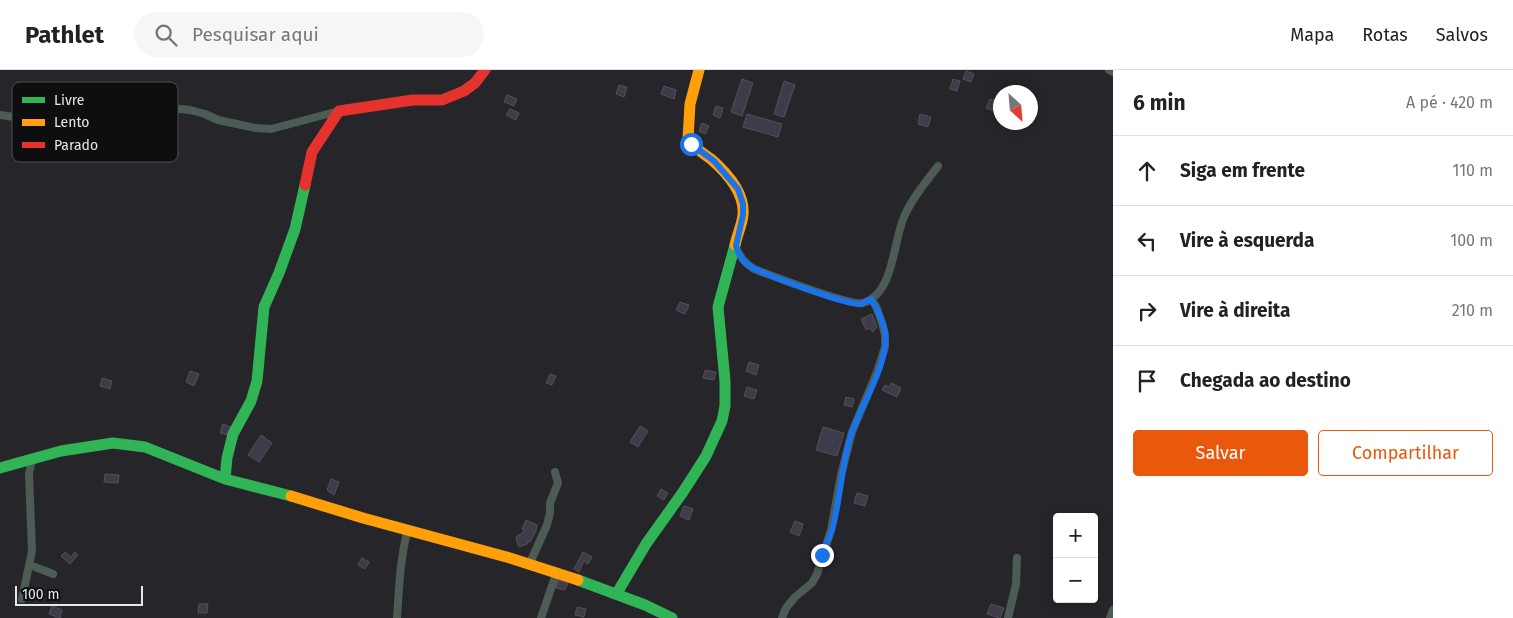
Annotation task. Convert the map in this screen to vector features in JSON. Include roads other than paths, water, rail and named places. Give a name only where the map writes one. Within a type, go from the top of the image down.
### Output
[{"type":"street","points":[[178,109],[190,110],[218,120],[256,128],[271,129],[339,112],[413,100],[442,100],[464,91],[485,70]]},
{"type":"street","points":[[617,593],[642,549],[703,460],[721,424],[725,408],[726,392],[718,307],[736,246],[743,215],[743,204],[738,189],[714,161],[697,149],[688,139],[690,104],[699,70]]},
{"type":"street","points":[[1109,70],[1113,72]]},
{"type":"street","points":[[224,479],[233,434],[251,401],[257,382],[264,307],[295,229],[312,152],[339,112]]},
{"type":"street","points":[[736,246],[746,264],[765,273],[808,289],[861,304],[871,299],[878,292],[892,265],[903,218],[912,201],[938,166]]},
{"type":"street","points":[[782,618],[786,608],[795,597],[812,583],[817,574],[832,530],[846,452],[852,432],[885,348],[885,335],[882,323],[876,306],[871,299]]},
{"type":"street","points":[[0,468],[60,451],[113,443],[145,447],[224,479],[307,500],[364,518],[529,564],[617,593],[672,618]]},
{"type":"street","points":[[22,599],[32,550],[29,474],[32,459]]},
{"type":"street","points":[[529,564],[547,525],[550,503],[558,483],[555,472]]},
{"type":"street","points":[[398,618],[401,560],[408,529]]},
{"type":"street","points":[[1008,618],[1016,584],[1017,558]]},
{"type":"street","points":[[30,565],[53,574]]},
{"type":"street","points":[[541,618],[556,574]]},
{"type":"street","points":[[1110,618],[1113,610]]}]
